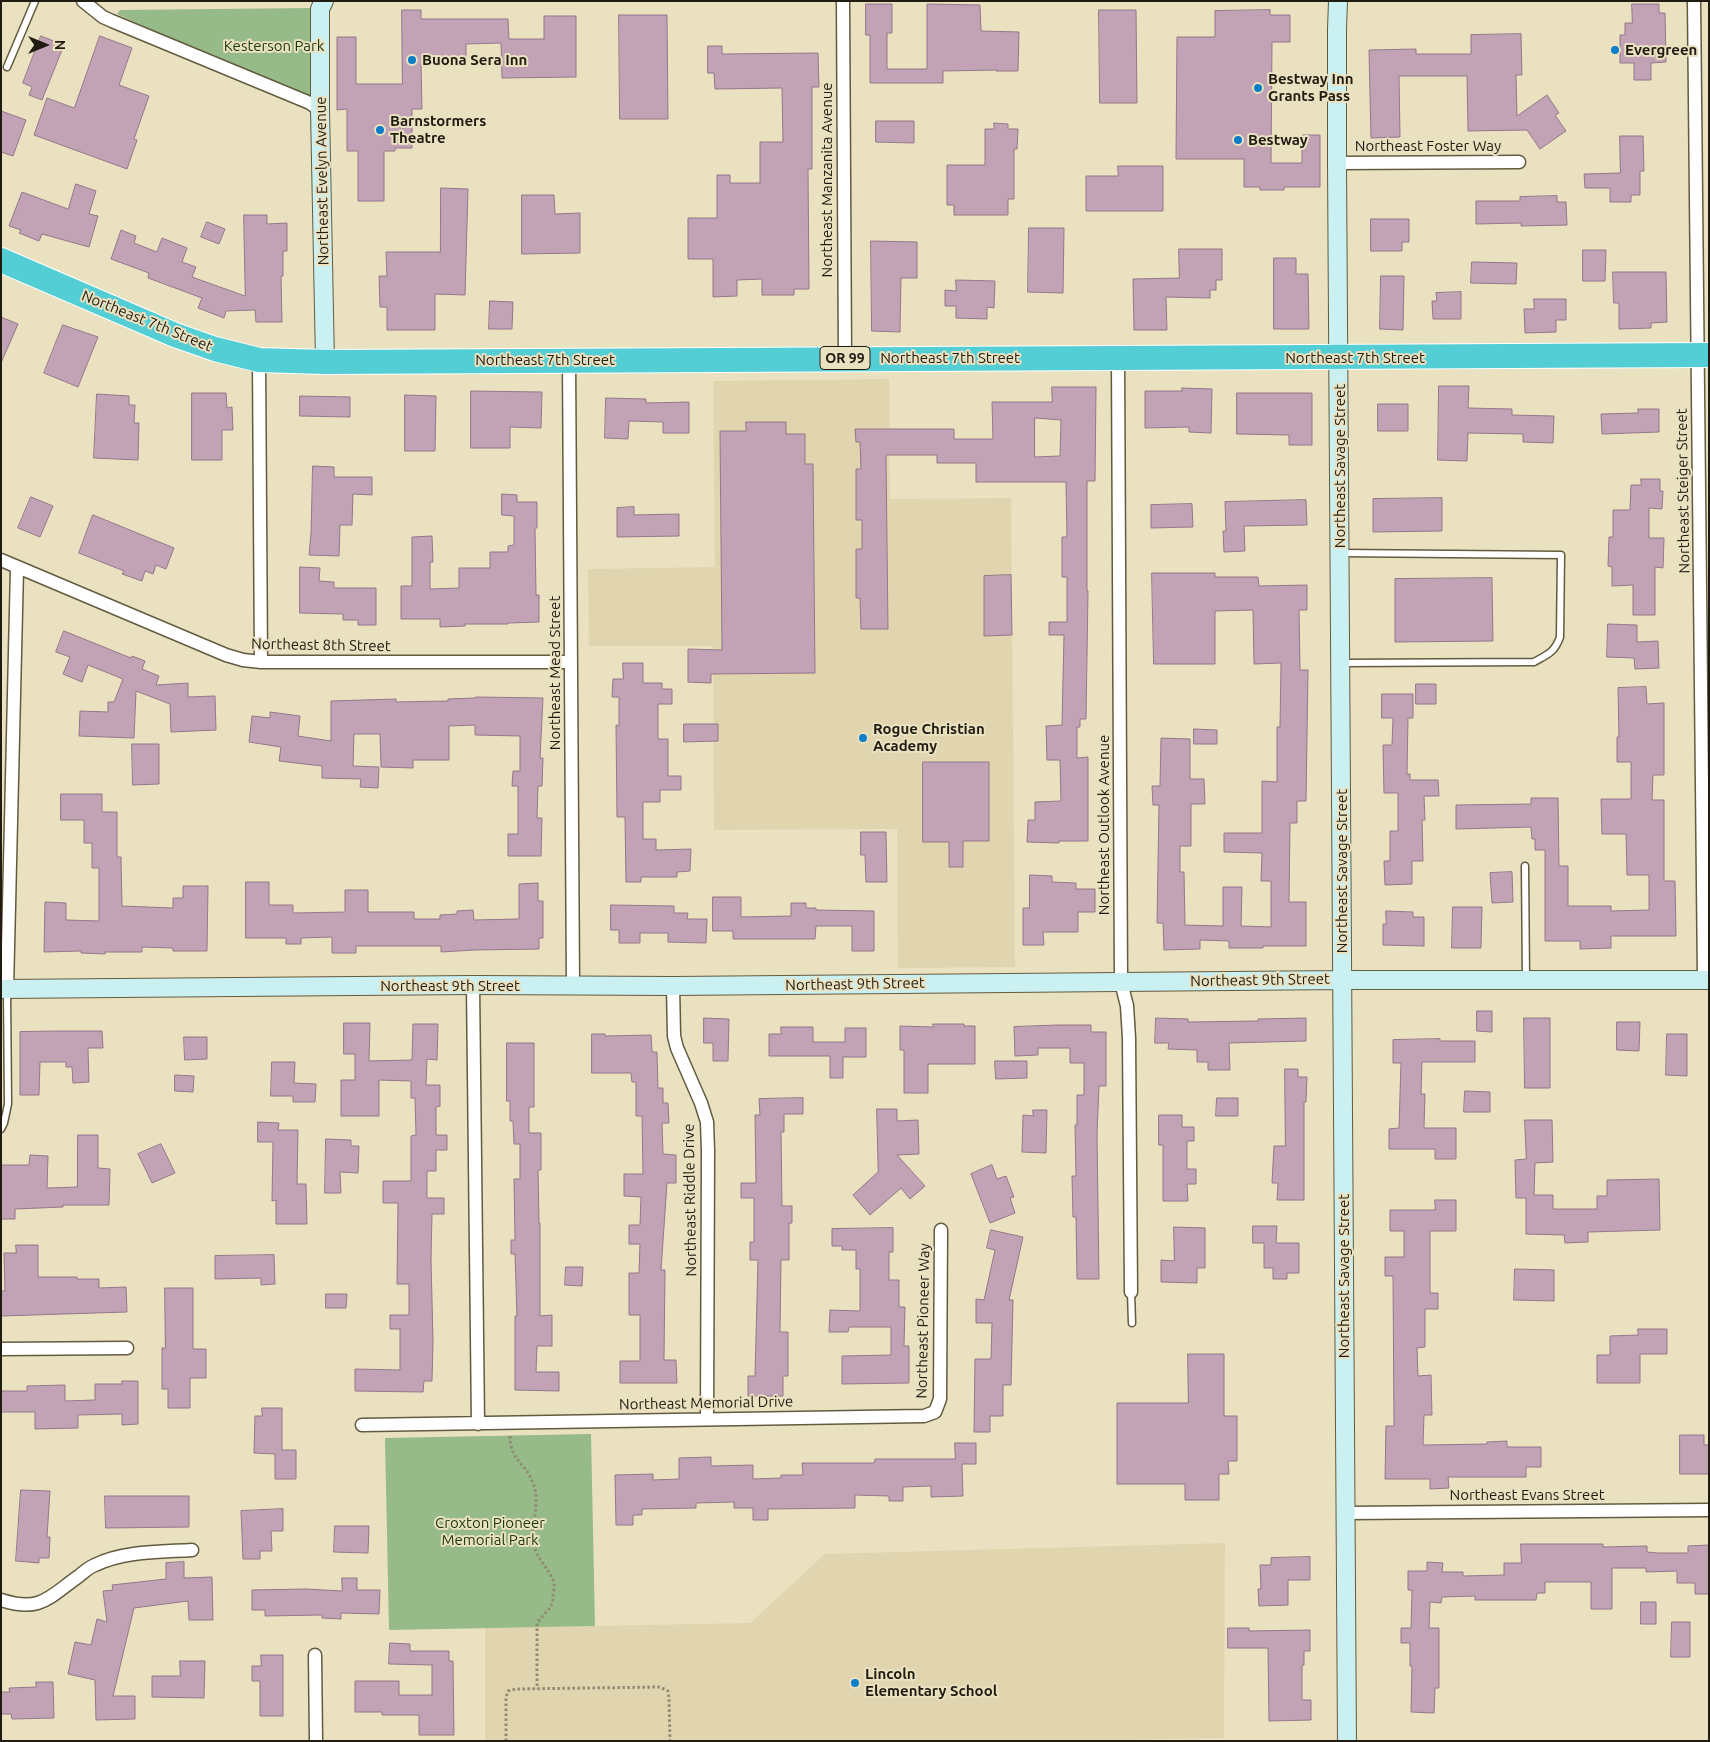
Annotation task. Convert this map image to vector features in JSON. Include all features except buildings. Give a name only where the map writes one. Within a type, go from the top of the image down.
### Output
[{"type":"highway","name":"Northeast 7th Street","points":[[1,260],[175,335],[215,349],[259,360],[325,362],[1704,355]]},
{"type":"street","points":[[82,1],[103,17],[310,103],[320,110]]},
{"type":"street","name":"Northeast Evelyn Avenue","points":[[324,1],[320,9],[320,110],[325,362]]},
{"type":"street","name":"Northeast Manzanita Avenue","points":[[843,1],[845,358]]},
{"type":"street","name":"Northeast Savage Street","points":[[1338,1],[1337,163],[1347,1741]]},
{"type":"street","name":"Northeast Steiger Street","points":[[1694,1],[1704,355],[1706,980]]},
{"type":"street","name":"Northeast Foster Way","points":[[1337,163],[1519,162]]},
{"type":"street","name":"Northeast Outlook Avenue","points":[[1118,358],[1121,982],[1127,1006],[1129,1038],[1131,1292]]},
{"type":"street","points":[[259,360],[260,662]]},
{"type":"street","name":"Northeast Mead Street","points":[[569,360],[573,985]]},
{"type":"street","name":"Northeast 8th Street","points":[[1,560],[226,655],[243,660],[260,662],[571,662]]},
{"type":"street","points":[[4,989],[17,568]]},
{"type":"street","name":"Northeast 9th Street","points":[[4,989],[1343,980],[1706,980]]},
{"type":"street","points":[[473,985],[478,1424]]},
{"type":"street","name":"Northeast Riddle Drive","points":[[673,986],[674,1036],[677,1048],[701,1102],[706,1122],[708,1151],[707,1419]]},
{"type":"street","name":"Northeast Pioneer Way","points":[[935,1412],[940,1400],[941,1230]]},
{"type":"street","points":[[1,1349],[127,1348]]},
{"type":"street","name":"Northeast Memorial Drive","points":[[362,1425],[924,1416],[935,1412]]},
{"type":"street","name":"Northeast Evans Street","points":[[1346,1512],[1709,1510]]},
{"type":"street","points":[[1,1600],[17,1605],[29,1606],[37,1604],[49,1598],[94,1565],[124,1555],[192,1550]]},
{"type":"street","points":[[315,1655],[316,1741]]},
{"type":"lane","points":[[7,67],[36,1]]},
{"type":"lane","points":[[1340,553],[1561,555],[1560,637],[1552,653],[1534,662],[1341,663]]},
{"type":"lane","points":[[1525,866],[1526,981]]},
{"type":"lane","points":[[1,1128],[8,1104],[4,989]]},
{"type":"lane","points":[[1131,1292],[1132,1323]]},
{"type":"path","points":[[510,1436],[513,1454],[534,1484],[536,1503],[534,1545],[538,1557],[554,1583],[553,1601],[549,1611],[541,1616],[537,1623],[537,1689]]},
{"type":"path","points":[[506,1741],[506,1697],[508,1691],[516,1689],[660,1687],[668,1691],[670,1699],[670,1741]]},
{"type":"shaded area","name":"Rogue Christian Academy","points":[[889,379],[890,499],[1011,498],[1015,967],[898,968],[897,829],[714,830],[713,646],[589,646],[588,569],[715,567],[713,381]]},
{"type":"shaded area","name":"Lincoln Elementary School","points":[[1225,1543],[1224,1738],[1062,1741],[485,1741],[485,1628],[750,1623],[825,1554]]},
{"type":"green space","name":"Kesterson Park","points":[[313,8],[310,103],[117,14],[120,10]]},
{"type":"green space","name":"Croxton Pioneer Memorial Park","points":[[591,1434],[595,1626],[389,1630],[385,1438]]},
{"type":"place","name":"Evergreen","points":[[1615,50]]},
{"type":"place","name":"Buona Sera Inn","points":[[412,60]]},
{"type":"place","name":"Bestway Inn Grants Pass","points":[[1258,88]]},
{"type":"place","name":"Barnstormers Theatre","points":[[380,130]]},
{"type":"place","name":"Bestway","points":[[1238,140]]},
{"type":"place","name":"Rogue Christian Academy","points":[[863,738]]},
{"type":"place","name":"Lincoln Elementary School","points":[[855,1683]]}]
